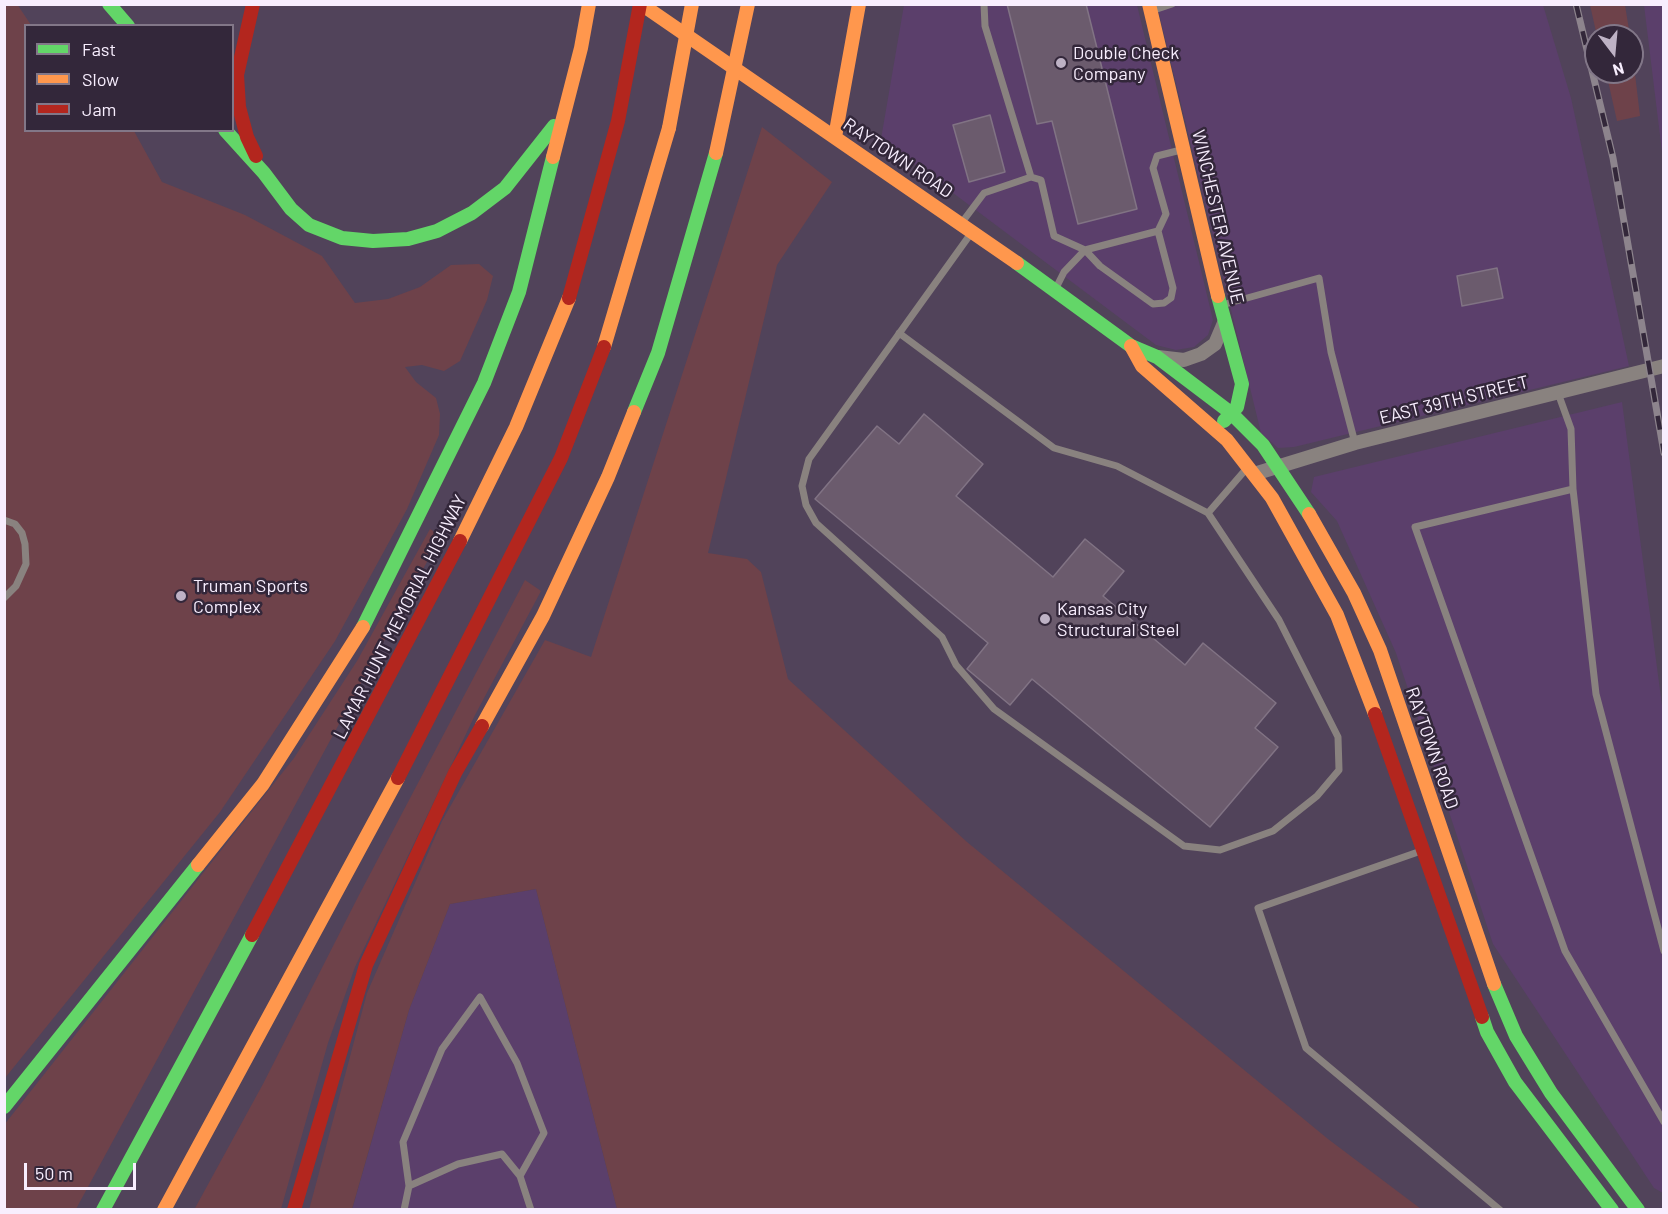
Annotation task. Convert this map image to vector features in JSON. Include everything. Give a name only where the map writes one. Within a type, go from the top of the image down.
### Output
[{"type":"main road","points":[[108,4],[126,24]]},
{"type":"main road","points":[[253,4],[237,75],[239,106],[247,137],[264,173]]},
{"type":"main road","points":[[4,1107],[263,784],[369,618],[423,512],[484,383],[519,292],[581,48],[588,4]]},
{"type":"main road","name":"LAMAR HUNT MEMORIAL HIGHWAY","points":[[103,1209],[330,792],[446,570],[516,427],[567,302],[599,197],[618,121],[640,4]]},
{"type":"main road","name":"RAYTOWN ROAD","points":[[640,4],[967,227],[1131,346],[1157,357],[1250,430],[1279,466],[1354,593],[1380,650],[1501,1004],[1528,1058],[1638,1209]]},
{"type":"main road","points":[[164,1209],[404,766],[561,458],[610,332],[669,128],[692,4]]},
{"type":"main road","points":[[294,1209],[366,964],[455,773],[543,616],[608,477],[658,353],[716,153],[748,4]]},
{"type":"main road","points":[[835,136],[859,4]]},
{"type":"main road","name":"WINCHESTER AVENUE","points":[[1150,8],[1224,323],[1242,384],[1237,406],[1216,430]]},
{"type":"main road","points":[[227,132],[264,173],[291,209],[309,225],[342,238],[373,241],[408,239],[436,231],[472,213],[505,188],[533,156],[563,114]]},
{"type":"main road","name":"RAYTOWN ROAD","points":[[1131,346],[1142,366],[1216,430],[1251,470],[1297,539],[1336,615],[1390,757],[1479,1013],[1515,1082],[1612,1209]]},
{"type":"main road","points":[[1390,757],[1414,750]]},
{"type":"main road","points":[[1479,1013],[1501,1004]]},
{"type":"street","points":[[1157,357],[1184,360],[1202,354],[1215,344],[1224,323]]},
{"type":"street","name":"EAST 39TH STREET","points":[[1251,470],[1279,466],[1355,443],[1664,366]]},
{"type":"street","points":[[1599,1209],[1600,1195]]},
{"type":"lane","points":[[984,4],[985,26],[1031,177]]},
{"type":"lane","points":[[1150,8],[1172,4]]},
{"type":"lane","points":[[899,333],[1054,448],[1117,466],[1208,513],[1279,620],[1338,737],[1338,770],[1317,796],[1273,831],[1220,850],[1184,846],[994,709],[956,665],[942,637],[816,523],[806,506],[802,486],[809,459],[899,333],[967,227],[984,192],[1031,177],[1041,180],[1054,236],[1085,250],[1100,266],[1153,304],[1164,303],[1171,298],[1173,288],[1158,231],[1166,214],[1153,168],[1156,156],[1183,150]]},
{"type":"lane","points":[[1054,290],[1064,272],[1085,250],[1158,231]]},
{"type":"lane","points":[[1220,306],[1319,278],[1330,352],[1355,443]]},
{"type":"lane","points":[[1558,393],[1571,429],[1573,489],[1596,694],[1664,951]]},
{"type":"lane","points":[[1208,513],[1251,470]]},
{"type":"lane","points":[[1573,489],[1415,526],[1564,951],[1664,1122]]},
{"type":"lane","points":[[4,520],[15,524],[22,533],[26,544],[26,564],[16,586],[4,598]]},
{"type":"lane","points":[[1422,851],[1258,908],[1306,1048],[1500,1209]]},
{"type":"lane","points":[[404,1209],[409,1186],[403,1142],[442,1049],[480,997],[517,1063],[544,1133],[520,1176]]},
{"type":"lane","points":[[409,1186],[458,1164],[502,1154],[520,1176],[531,1209]]},
{"type":"shaded area","name":"Truman Sports Complex","points":[[17,4],[30,24],[24,24],[24,132],[135,132],[162,182],[245,215],[322,256],[355,303],[388,299],[420,287],[451,265],[479,264],[493,276],[487,300],[460,361],[444,371],[422,365],[405,367],[416,382],[436,398],[440,414],[439,435],[407,509],[335,641],[220,812],[5,1078],[4,5]]},
{"type":"shaded area","points":[[904,5],[1137,5],[1213,320],[1208,335],[1194,347],[1176,350],[1156,345],[881,139]]},
{"type":"shaded area","points":[[1157,5],[1543,5],[1571,98],[1629,366],[1294,447],[1278,448],[1261,433]]},
{"type":"shaded area","points":[[1590,5],[1625,5],[1628,24],[1594,24]]},
{"type":"shaded area","points":[[1644,5],[1663,5],[1663,160]]},
{"type":"shaded area","points":[[1609,84],[1636,84],[1640,116],[1617,121]]},
{"type":"shaded area","points":[[762,127],[832,182],[777,265],[708,553],[747,559],[761,572],[788,679],[967,842],[1328,1139],[1421,1209],[617,1209],[536,889],[450,904],[409,1010],[352,1209],[309,1210],[367,993],[442,821],[545,640],[591,657]]},
{"type":"shaded area","points":[[1622,402],[1663,713],[1663,1193],[1654,1188],[1493,944],[1396,653],[1337,521],[1311,492],[1314,477]]},
{"type":"shaded area","points":[[430,529],[441,536],[76,1209],[5,1209],[4,1125],[294,758],[357,661]]},
{"type":"shaded area","points":[[525,580],[541,591],[475,715],[355,967],[328,1043],[281,1209],[194,1210],[263,1084],[359,895]]},
{"type":"shaded area","points":[[536,889],[617,1209],[352,1210],[409,1010],[450,904]]},
{"type":"building","name":"Double Check Company","points":[[1007,4],[1086,4],[1137,209],[1078,224],[1052,121],[1037,124]]},
{"type":"building","points":[[990,115],[1005,172],[969,182],[953,125]]},
{"type":"building","points":[[1497,268],[1503,298],[1462,306],[1457,276]]},
{"type":"building","name":"Kansas City Structural Steel","points":[[924,414],[983,464],[956,496],[1053,577],[1085,539],[1124,571],[1103,596],[1185,665],[1203,643],[1276,703],[1255,728],[1278,747],[1210,827],[1032,679],[1010,705],[967,669],[988,643],[815,499],[877,426],[899,444]]},
{"type":"railway","points":[[1576,4],[1613,158],[1664,453]]},
{"type":"traffic: fast","points":[[109,4],[126,24]]},
{"type":"traffic: fast","points":[[227,132],[264,173],[291,209],[309,225],[342,238],[373,241],[408,239],[437,231],[472,213],[505,188],[554,126]]},
{"type":"traffic: fast","points":[[634,412],[658,353],[716,153]]},
{"type":"traffic: fast","points":[[363,627],[484,383],[519,292],[553,157]]},
{"type":"traffic: fast","points":[[1017,263],[1131,346],[1157,357],[1231,413],[1263,445],[1309,514]]},
{"type":"traffic: fast","points":[[1218,296],[1242,384],[1237,407],[1224,421]]},
{"type":"traffic: fast","points":[[4,1107],[198,865]]},
{"type":"traffic: fast","points":[[103,1210],[252,935]]},
{"type":"traffic: fast","points":[[1494,984],[1516,1036],[1551,1093],[1638,1210]]},
{"type":"traffic: fast","points":[[1482,1017],[1487,1032],[1515,1082],[1612,1210]]},
{"type":"traffic: slow","points":[[553,157],[581,48],[589,4]]},
{"type":"traffic: slow","points":[[641,4],[1017,263]]},
{"type":"traffic: slow","points":[[669,128],[692,4]]},
{"type":"traffic: slow","points":[[716,153],[748,4]]},
{"type":"traffic: slow","points":[[835,137],[859,4]]},
{"type":"traffic: slow","points":[[1149,4],[1218,296]]},
{"type":"traffic: slow","points":[[604,347],[669,128]]},
{"type":"traffic: slow","points":[[460,541],[516,427],[569,298]]},
{"type":"traffic: slow","points":[[1131,346],[1142,366],[1227,440],[1272,498],[1337,615],[1375,714]]},
{"type":"traffic: slow","points":[[482,726],[543,616],[608,477],[634,412]]},
{"type":"traffic: slow","points":[[1309,514],[1354,593],[1380,650],[1494,984]]},
{"type":"traffic: slow","points":[[198,865],[263,784],[363,627]]},
{"type":"traffic: slow","points":[[164,1210],[398,778]]},
{"type":"traffic: jam","points":[[253,4],[237,75],[239,107],[247,137],[256,156]]},
{"type":"traffic: jam","points":[[569,298],[618,121],[640,4]]},
{"type":"traffic: jam","points":[[398,778],[561,458],[604,347]]},
{"type":"traffic: jam","points":[[252,935],[460,541]]},
{"type":"traffic: jam","points":[[1375,714],[1482,1017]]},
{"type":"traffic: jam","points":[[294,1210],[366,965],[455,773],[482,726]]},
{"type":"place","name":"Double Check Company","points":[[1061,63]]},
{"type":"place","name":"Truman Sports Complex","points":[[181,596]]},
{"type":"place","name":"Kansas City Structural Steel","points":[[1045,619]]}]
